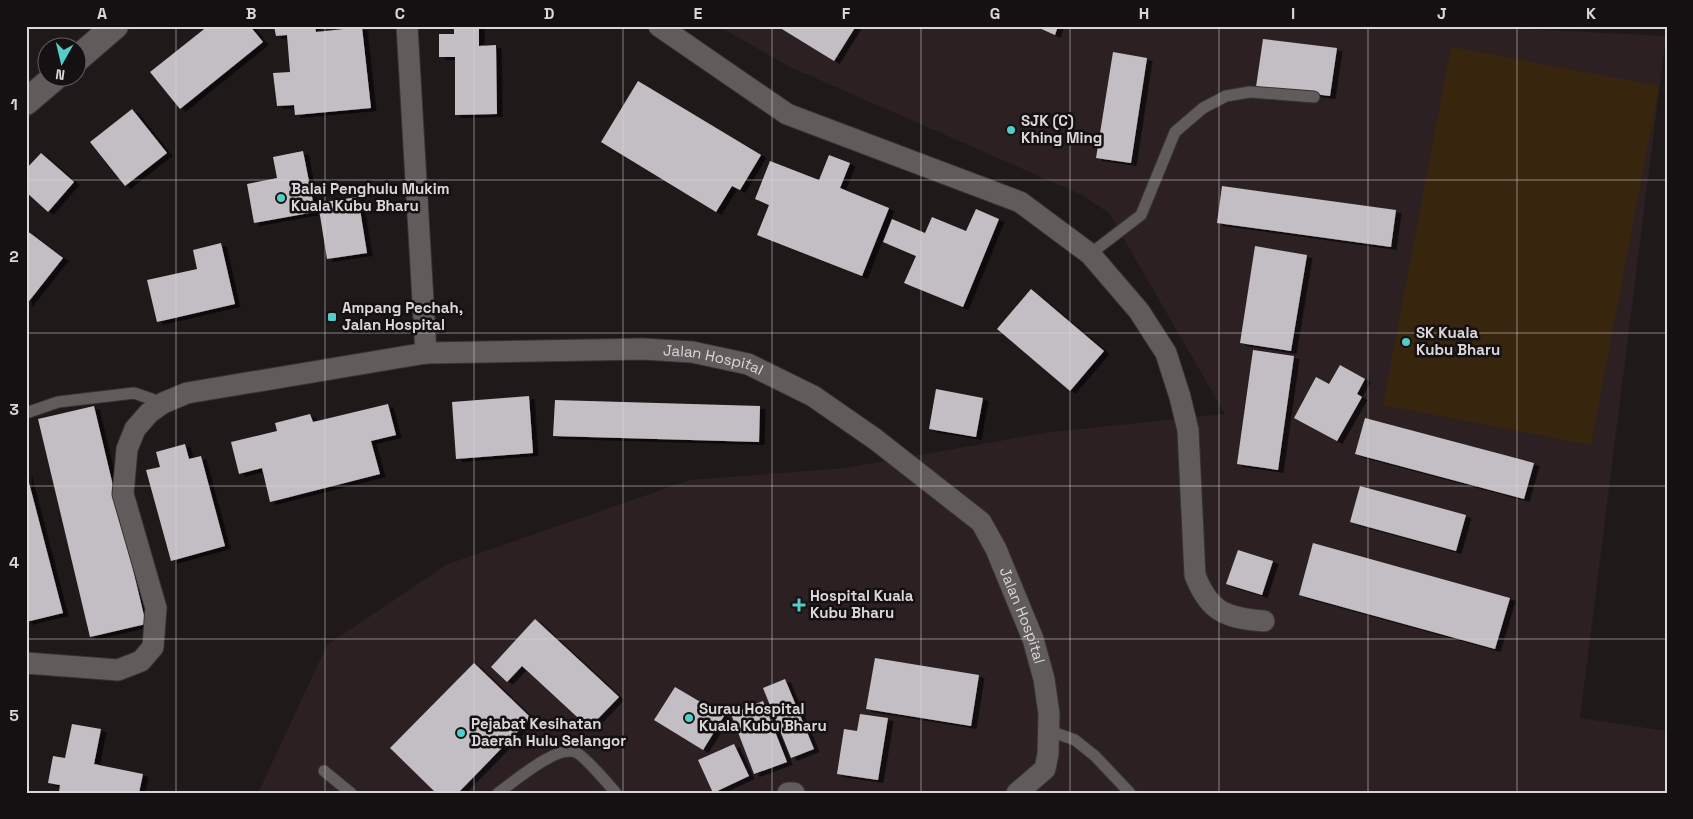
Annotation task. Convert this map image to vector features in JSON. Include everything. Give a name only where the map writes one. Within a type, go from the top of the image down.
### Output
[{"type":"street","points":[[88,49],[114,26]]},
{"type":"street","points":[[407,26],[426,353]]},
{"type":"street","points":[[659,26],[787,114],[874,145],[1020,202],[1090,254],[1139,311],[1166,353],[1188,430],[1195,575],[1203,595],[1219,612],[1244,619],[1264,621]]},
{"type":"street","points":[[26,102],[42,88]]},
{"type":"street","name":"Jalan Hospital","points":[[163,403],[188,393],[426,353],[643,349],[692,352],[748,364],[813,396],[875,438],[981,522],[996,549],[1033,639],[1044,679],[1050,730],[1048,754],[1044,769],[1017,793]]},
{"type":"street","points":[[26,663],[118,670],[141,661],[153,646],[156,608],[123,494],[127,449],[135,429],[163,403]]},
{"type":"street","points":[[788,793],[794,793]]},
{"type":"lane","points":[[1090,254],[1141,215],[1175,132],[1203,108],[1226,96],[1250,92],[1314,97]]},
{"type":"lane","points":[[26,413],[58,402],[134,394],[163,403]]},
{"type":"lane","points":[[1050,730],[1075,740],[1095,756],[1130,793]]},
{"type":"lane","points":[[498,793],[550,757],[566,751],[577,752],[616,793]]},
{"type":"lane","points":[[324,771],[350,793]]},
{"type":"shaded area","points":[[718,26],[1462,26],[1666,36],[1580,718],[1667,731],[1667,793],[258,793],[327,645],[448,564],[690,480],[845,468],[1051,432],[1225,414],[1109,213],[1080,194],[790,67]]},
{"type":"shaded area","points":[[1451,47],[1659,86],[1591,445],[1383,405]]},
{"type":"building","points":[[208,26],[250,26],[263,42],[180,109],[150,72]]},
{"type":"building","points":[[274,26],[315,26],[316,32],[362,27],[371,108],[295,115],[294,105],[277,106],[273,73],[290,72],[287,35],[276,36]]},
{"type":"building","points":[[454,26],[479,26],[479,46],[496,45],[497,114],[455,115],[455,57],[439,57],[439,34],[454,34]]},
{"type":"building","points":[[777,26],[856,26],[834,61]]},
{"type":"building","points":[[1035,26],[1058,26],[1055,35]]},
{"type":"building","points":[[1263,39],[1337,48],[1330,96],[1256,87]]},
{"type":"building","points":[[1113,52],[1147,58],[1131,163],[1096,158]]},
{"type":"building","points":[[638,81],[761,155],[740,190],[732,186],[716,212],[601,142]]},
{"type":"building","points":[[132,109],[167,153],[125,186],[90,142]]},
{"type":"building","name":"Balai Penghulu Mukim Kuala Kubu Bharu","points":[[303,151],[315,212],[254,223],[247,184],[277,178],[273,157]]},
{"type":"building","points":[[41,153],[74,182],[48,212],[26,192],[26,169]]},
{"type":"building","points":[[829,155],[850,163],[840,188],[889,208],[862,276],[757,235],[769,205],[755,199],[770,161],[819,180]]},
{"type":"building","points":[[1222,186],[1396,210],[1391,247],[1217,223]]},
{"type":"building","points":[[358,197],[367,253],[327,259],[318,203]]},
{"type":"building","points":[[976,209],[999,219],[963,307],[904,283],[916,256],[883,242],[892,219],[925,233],[932,217],[966,231]]},
{"type":"building","points":[[26,230],[63,258],[26,305]]},
{"type":"building","points":[[221,243],[235,304],[157,322],[147,280],[197,269],[193,250]]},
{"type":"building","points":[[1255,246],[1307,255],[1291,351],[1240,343]]},
{"type":"building","points":[[1031,289],[1104,351],[1070,391],[997,329]]},
{"type":"building","points":[[1253,350],[1294,356],[1278,470],[1237,464]]},
{"type":"building","points":[[1340,365],[1365,379],[1357,394],[1362,397],[1337,441],[1294,418],[1316,377],[1329,384]]},
{"type":"building","points":[[936,389],[983,398],[976,437],[929,429]]},
{"type":"building","points":[[529,396],[533,453],[456,459],[452,402]]},
{"type":"building","points":[[555,400],[760,406],[759,442],[553,436]]},
{"type":"building","points":[[388,404],[396,435],[371,441],[380,474],[270,502],[262,468],[239,474],[231,442],[277,431],[275,423],[310,414],[313,422]]},
{"type":"building","points":[[94,406],[146,624],[90,637],[38,419]]},
{"type":"building","points":[[1365,418],[1534,463],[1524,499],[1355,454]]},
{"type":"building","points":[[185,444],[189,459],[201,456],[225,546],[171,561],[146,470],[160,467],[156,452]]},
{"type":"building","points":[[26,471],[63,613],[26,622]]},
{"type":"building","points":[[1360,486],[1466,515],[1456,551],[1350,522]]},
{"type":"building","points":[[1313,543],[1510,598],[1495,649],[1299,595]]},
{"type":"building","points":[[1238,550],[1273,561],[1262,595],[1226,584]]},
{"type":"building","points":[[535,619],[619,697],[589,728],[522,666],[507,682],[491,667]]},
{"type":"building","points":[[875,658],[979,675],[971,726],[866,709]]},
{"type":"building","name":"Pejabat Kesihatan Daerah Hulu Selangor","points":[[474,663],[531,718],[458,793],[436,793],[390,748]]},
{"type":"building","points":[[785,679],[814,749],[791,758],[763,688]]},
{"type":"building","name":"Surau Hospital Kuala Kubu Bharu","points":[[675,687],[724,716],[703,750],[654,720]]},
{"type":"building","points":[[763,701],[787,762],[754,774],[731,714]]},
{"type":"building","points":[[860,714],[888,718],[878,780],[837,774],[844,729],[857,731]]},
{"type":"building","points":[[72,724],[101,729],[94,764],[143,774],[139,793],[89,791],[89,793],[61,793],[59,792],[60,785],[48,783],[53,756],[65,758]]},
{"type":"building","points":[[734,744],[749,776],[713,793],[698,760]]},
{"type":"place","name":"SJK (C) Khing Ming","points":[[1011,130]]},
{"type":"place","name":"Balai Penghulu Mukim Kuala Kubu Bharu","points":[[281,198]]},
{"type":"place","name":"Ampang Pechah, Jalan Hospital","points":[[332,317]]},
{"type":"place","name":"SK Kuala Kubu Bharu","points":[[1406,342]]},
{"type":"place","name":"Hospital Kuala Kubu Bharu","points":[[799,605]]},
{"type":"place","name":"Surau Hospital Kuala Kubu Bharu","points":[[689,718]]},
{"type":"place","name":"Pejabat Kesihatan Daerah Hulu Selangor","points":[[461,733]]}]
